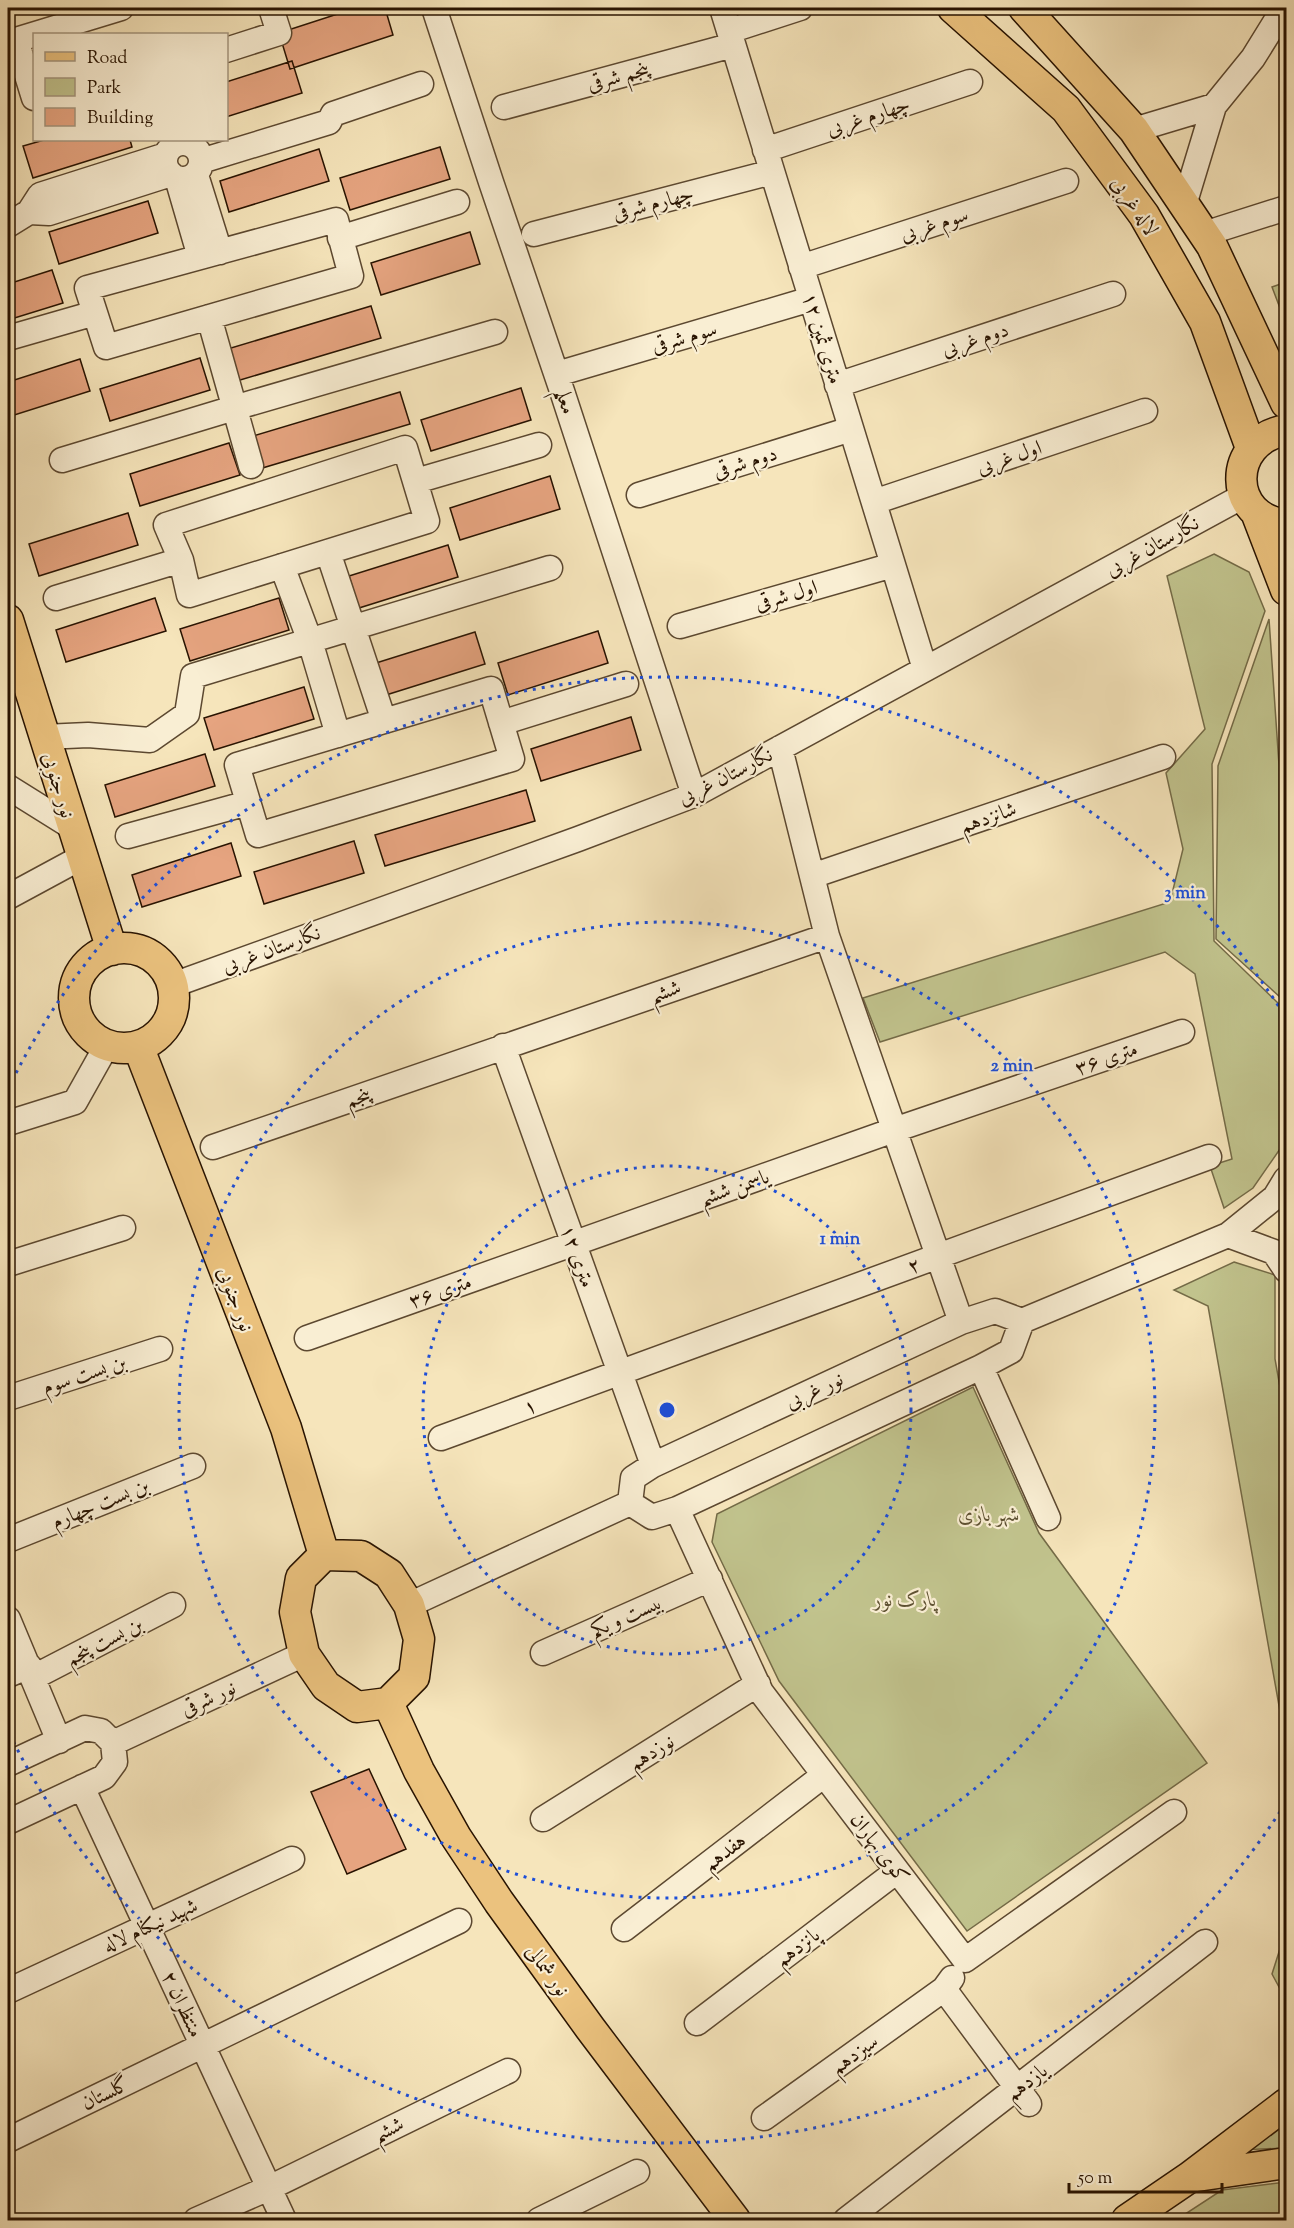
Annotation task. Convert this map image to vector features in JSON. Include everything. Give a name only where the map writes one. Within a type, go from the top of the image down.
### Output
[{"type":"main road","name":"لاله غربی","points":[[953,8],[1066,110],[1144,215],[1205,322],[1251,448]]},
{"type":"main road","name":"لاله غربی","points":[[1024,8],[1134,130],[1212,246],[1287,403]]},
{"type":"main road","points":[[1260,347],[1287,361]]},
{"type":"main road","points":[[1287,430],[1267,436],[1251,448],[1245,459],[1241,483],[1287,590]]},
{"type":"main road","points":[[1250,504],[1269,520],[1287,524]]},
{"type":"main road","name":"نور جنوبی","points":[[8,621],[112,950]]},
{"type":"main road","points":[[127,948],[156,959],[166,971],[173,985],[174,1000],[171,1016],[158,1034],[138,1046],[123,1048],[107,1045],[94,1038],[83,1026],[76,1012],[74,997],[77,981],[85,967],[97,956],[112,950],[127,948]]},
{"type":"main road","name":"نور جنوبی","points":[[138,1046],[286,1428],[324,1555]]},
{"type":"main road","points":[[324,1555],[361,1556],[389,1574],[409,1605],[419,1639],[414,1677],[388,1703],[357,1707],[326,1686],[304,1654],[295,1612],[301,1578],[324,1555]]},
{"type":"main road","name":"نور شمالی","points":[[388,1703],[430,1790],[456,1837],[499,1902],[590,2028],[735,2220]]},
{"type":"main road","points":[[1127,2220],[1190,2177],[1287,2104]]},
{"type":"main road","points":[[1190,2177],[1287,2163]]},
{"type":"street","points":[[228,49],[279,33],[271,8]]},
{"type":"street","name":"معلم","points":[[434,8],[557,374],[694,795]]},
{"type":"street","name":"۱۲ متری ثمین","points":[[722,8],[925,669]]},
{"type":"street","name":"پنجم شرقی","points":[[504,107],[731,38],[800,8]]},
{"type":"street","points":[[1184,205],[1214,106],[1253,58],[1284,8]]},
{"type":"street","points":[[37,33],[111,9]]},
{"type":"street","points":[[23,85],[16,40],[33,34]]},
{"type":"street","name":"چهارم غربی","points":[[769,161],[970,82]]},
{"type":"street","points":[[182,156],[328,122],[333,114],[421,84]]},
{"type":"street","points":[[1134,130],[1214,106]]},
{"type":"street","points":[[228,138],[326,110],[333,114]]},
{"type":"street","points":[[8,225],[29,213],[49,213],[221,141]]},
{"type":"street","points":[[182,156],[210,254]]},
{"type":"street","name":"چهارم شرقی","points":[[534,234],[769,161]]},
{"type":"street","name":"سوم غربی","points":[[801,267],[1066,181]]},
{"type":"street","points":[[340,238],[457,202]]},
{"type":"street","points":[[1204,234],[1287,208]]},
{"type":"street","points":[[336,220],[340,238],[351,276],[106,347],[87,288],[336,220]]},
{"type":"street","name":"دوم غربی","points":[[837,385],[1113,294]]},
{"type":"street","name":"سوم شرقی","points":[[557,374],[811,299]]},
{"type":"street","points":[[8,338],[95,313]]},
{"type":"street","points":[[209,317],[251,466]]},
{"type":"street","points":[[62,460],[495,332]]},
{"type":"street","name":"اول غربی","points":[[873,502],[1145,411]]},
{"type":"street","name":"دوم شرقی","points":[[639,495],[851,429]]},
{"type":"street","points":[[416,481],[539,445]]},
{"type":"street","points":[[405,448],[427,521],[328,552],[189,595],[181,560],[166,525],[405,448]]},
{"type":"street","name":"نگارستان غربی","points":[[173,985],[694,795],[925,669],[1250,504]]},
{"type":"street","points":[[328,552],[384,722]]},
{"type":"street","points":[[56,598],[181,560]]},
{"type":"street","name":"اول شرقی","points":[[680,626],[893,565]]},
{"type":"street","points":[[282,566],[310,641],[338,735]]},
{"type":"street","points":[[44,737],[88,735],[150,740],[187,714],[193,676],[550,568]]},
{"type":"street","points":[[501,723],[627,684]]},
{"type":"street","points":[[491,689],[501,723],[512,759],[258,835],[237,765],[491,689]]},
{"type":"street","points":[[780,748],[827,936],[961,1322]]},
{"type":"street","name":"شانزدهم","points":[[812,876],[1163,757]]},
{"type":"street","points":[[8,787],[72,827]]},
{"type":"street","points":[[128,836],[248,803]]},
{"type":"street","points":[[8,897],[82,857]]},
{"type":"street","name":"ششم","points":[[503,1046],[827,936]]},
{"type":"street","name":"۳۶ متری","points":[[894,1130],[1182,1032]]},
{"type":"street","points":[[8,1122],[75,1102],[107,1045]]},
{"type":"street","name":"پنجم","points":[[213,1147],[503,1046]]},
{"type":"street","name":"۱۲ متری","points":[[503,1046],[653,1465]]},
{"type":"street","name":"یاسمن ششم","points":[[574,1244],[894,1130]]},
{"type":"street","name":"۲","points":[[620,1373],[1209,1157]]},
{"type":"street","points":[[409,1605],[630,1503],[652,1517],[677,1509],[981,1367],[1011,1351],[1022,1321],[1228,1235],[1275,1197],[1287,1179]]},
{"type":"street","points":[[8,1264],[123,1228]]},
{"type":"street","points":[[1228,1235],[1274,1252],[1287,1270]]},
{"type":"street","name":"۳۶ متری","points":[[307,1338],[574,1244]]},
{"type":"street","name":"نور غربی","points":[[630,1503],[633,1478],[653,1465],[961,1322],[995,1311],[1022,1321]]},
{"type":"street","name":"بن بست سوم","points":[[8,1398],[160,1349]]},
{"type":"street","points":[[981,1367],[1048,1518]]},
{"type":"street","name":"۱","points":[[441,1438],[620,1373]]},
{"type":"street","name":"بن بست چهارم","points":[[8,1540],[193,1466]]},
{"type":"street","name":"کوی بهاران","points":[[677,1509],[761,1692],[965,1960]]},
{"type":"street","name":"بیست و یکم","points":[[543,1653],[710,1579]]},
{"type":"street","name":"بن بست پنجم","points":[[23,1673],[173,1605]]},
{"type":"street","points":[[8,1619],[23,1673],[59,1741]]},
{"type":"street","name":"نور شرقی","points":[[113,1743],[304,1654]]},
{"type":"street","name":"نوزدهم","points":[[543,1819],[758,1684]]},
{"type":"street","points":[[8,1764],[85,1728],[101,1731],[113,1743],[115,1762],[104,1777],[8,1822]]},
{"type":"street","name":"هفدهم","points":[[624,1929],[824,1774]]},
{"type":"street","name":"منتظران ۲","points":[[82,1787],[284,2220]]},
{"type":"street","points":[[965,1960],[1174,1812]]},
{"type":"street","name":"شهید نیکنام لاله","points":[[8,1991],[292,1859]]},
{"type":"street","name":"پانزدهم","points":[[697,2023],[897,1871]]},
{"type":"street","name":"گلستان","points":[[8,2140],[459,1921]]},
{"type":"street","name":"یازدهم","points":[[846,2220],[1023,2096],[1205,1942]]},
{"type":"street","name":"سیزدهم","points":[[764,2118],[944,1989],[965,1960]]},
{"type":"street","points":[[944,1989],[1023,2096]]},
{"type":"street","name":"ششم","points":[[196,2220],[268,2188],[508,2071]]},
{"type":"street","points":[[539,2220],[637,2172]]},
{"type":"green space","points":[[1286,282],[1286,324],[1272,287]]},
{"type":"green space","points":[[1214,554],[1249,572],[1265,611],[1212,764],[1214,941],[1279,1004],[1280,1149],[1253,1188],[1224,1208],[1210,1166],[1232,1159],[1195,974],[1165,952],[880,1042],[863,998],[1170,902],[1183,849],[1166,773],[1205,729],[1167,576]]},
{"type":"green space","points":[[1269,619],[1279,765],[1280,997],[1216,939],[1218,766]]},
{"type":"green space","points":[[1234,1262],[1275,1275],[1275,1359],[1286,1421],[1286,1745],[1208,1306],[1174,1290]]},
{"type":"green space","name":"پارک نور","points":[[973,1387],[1039,1533],[1207,1763],[967,1931],[779,1681],[712,1542],[717,1514]]},
{"type":"green space","points":[[1286,1930],[1286,2000],[1272,1974]]},
{"type":"green space","points":[[1286,2117],[1286,2148],[1241,2150]]},
{"type":"green space","points":[[1286,2182],[1286,2220],[1176,2220],[1222,2190]]},
{"type":"building","points":[[8,8],[32,8],[8,15]]},
{"type":"building","points":[[356,8],[385,8],[393,35],[290,69],[279,33]]},
{"type":"building","points":[[292,61],[302,93],[228,116],[228,81]]},
{"type":"building","points":[[40,141],[130,141],[132,147],[33,178],[23,146]]},
{"type":"building","points":[[440,147],[450,179],[350,210],[340,178]]},
{"type":"building","points":[[319,149],[329,181],[229,212],[220,181]]},
{"type":"building","points":[[148,201],[158,233],[59,264],[49,232]]},
{"type":"building","points":[[470,232],[480,264],[381,295],[371,263]]},
{"type":"building","points":[[52,270],[63,303],[8,320],[8,284]]},
{"type":"building","points":[[371,306],[381,338],[230,383],[221,351]]},
{"type":"building","points":[[200,358],[210,390],[110,421],[100,389]]},
{"type":"building","points":[[80,359],[90,391],[8,417],[8,382]]},
{"type":"building","points":[[521,388],[531,420],[431,451],[421,420]]},
{"type":"building","points":[[400,392],[410,424],[259,469],[250,437]]},
{"type":"building","points":[[229,443],[240,475],[140,506],[130,474]]},
{"type":"building","points":[[550,476],[560,509],[460,540],[450,508]]},
{"type":"building","points":[[128,513],[138,545],[39,576],[29,544]]},
{"type":"building","points":[[448,545],[458,577],[359,608],[349,576]]},
{"type":"building","points":[[155,598],[166,631],[66,662],[56,630]]},
{"type":"building","points":[[279,598],[289,630],[190,661],[180,629]]},
{"type":"building","points":[[598,631],[608,663],[508,695],[498,663]]},
{"type":"building","points":[[475,632],[485,664],[386,695],[376,663]]},
{"type":"building","points":[[304,687],[314,719],[214,750],[204,718]]},
{"type":"building","points":[[631,717],[641,750],[541,781],[531,749]]},
{"type":"building","points":[[205,754],[215,786],[115,817],[105,785]]},
{"type":"building","points":[[526,790],[535,821],[385,866],[375,835]]},
{"type":"building","points":[[354,841],[364,873],[264,904],[254,872]]},
{"type":"building","points":[[231,843],[241,876],[142,907],[132,875]]},
{"type":"building","points":[[369,1769],[406,1849],[347,1874],[311,1792]]},
{"type":"park label","name":"شهر بازی","points":[[989,1514]]}]
